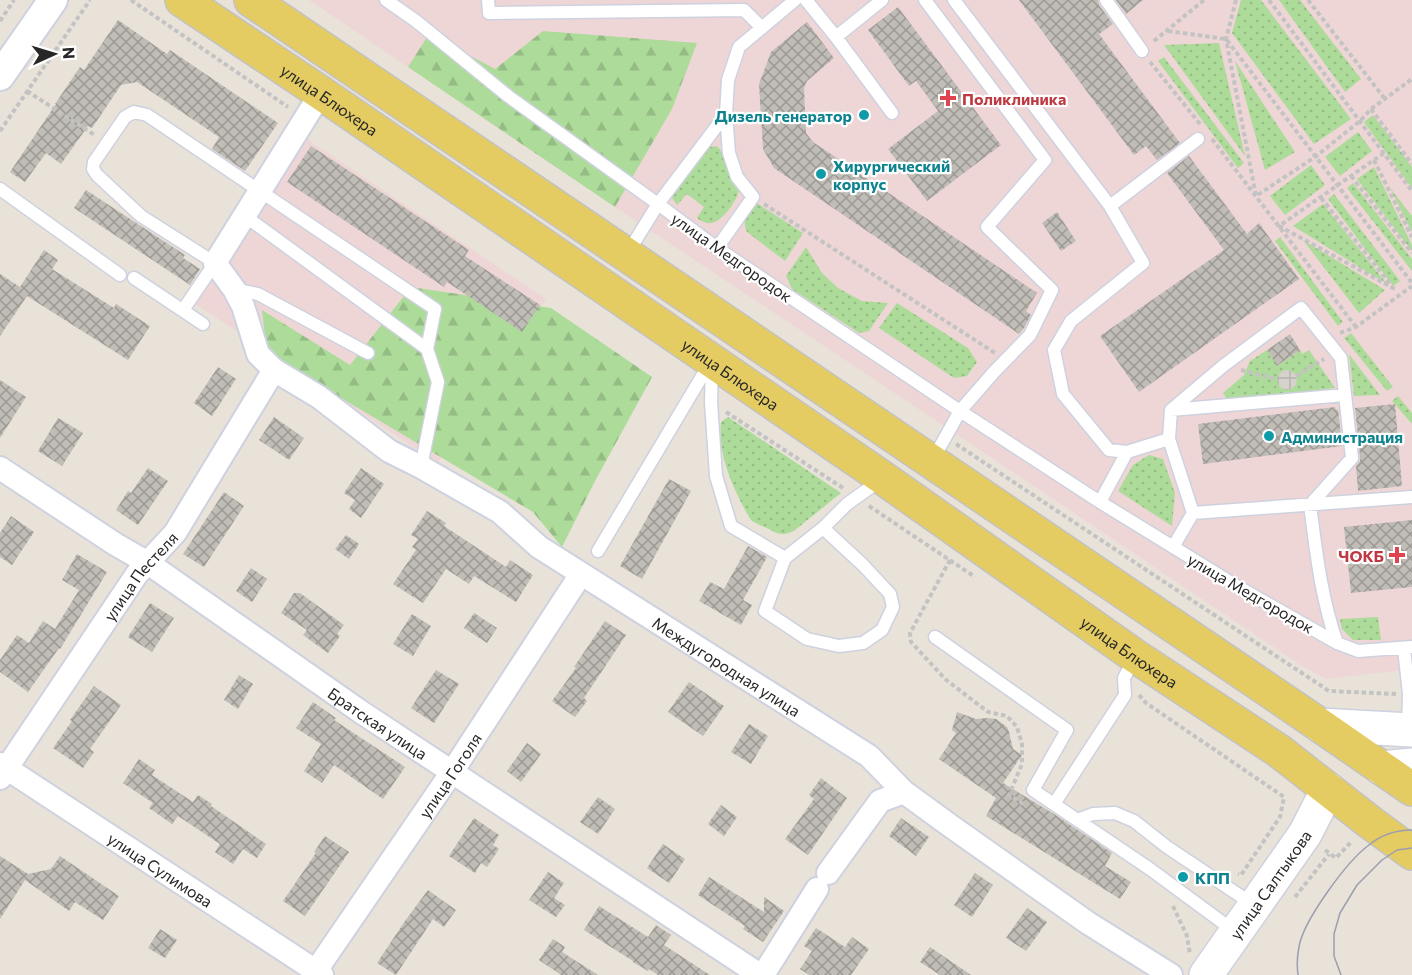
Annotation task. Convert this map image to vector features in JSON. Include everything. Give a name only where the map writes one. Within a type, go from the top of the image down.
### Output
[{"type":"main road","name":"улица Блюхера","points":[[182,0],[884,478],[1135,656],[1279,751],[1371,824],[1412,853]]},
{"type":"main road","points":[[251,0],[627,254],[939,449],[1312,720],[1397,767],[1412,789]]},
{"type":"main road","points":[[1312,720],[1410,730]]},
{"type":"main road","points":[[1312,720],[1330,744],[1333,760],[1328,789]]},
{"type":"main road","points":[[1328,789],[1363,772],[1397,767]]},
{"type":"main road","name":"улица Салтыкова","points":[[1198,966],[1236,933],[1305,834],[1328,789]]},
{"type":"street","points":[[0,76],[53,0]]},
{"type":"street","points":[[274,370],[258,354],[243,306],[215,263],[321,93]]},
{"type":"street","name":"Междугородная улица","points":[[274,370],[319,397],[389,451],[500,512],[538,547],[869,756],[904,792],[1088,923],[1171,975]]},
{"type":"street","name":"улица Пестеля","points":[[2,770],[137,574],[175,533],[274,370]]},
{"type":"street","name":"Братская улица","points":[[0,468],[115,544],[148,563],[361,712],[761,975]]},
{"type":"street","name":"улица Гоголя","points":[[316,974],[452,772],[581,574]]},
{"type":"street","name":"улица Сулимова","points":[[2,770],[316,974]]},
{"type":"street","points":[[761,975],[822,881],[880,801],[904,792]]},
{"type":"lane","name":"улица Медгородок","points":[[386,0],[416,21],[508,96],[717,248],[1100,502],[1235,585],[1337,643],[1358,651],[1408,648]]},
{"type":"lane","points":[[488,0],[489,13],[743,5],[762,28]]},
{"type":"lane","points":[[806,0],[892,113]]},
{"type":"lane","points":[[836,37],[882,0]]},
{"type":"lane","points":[[925,0],[1045,160],[987,227],[1052,290],[1030,335],[960,411],[939,449]]},
{"type":"lane","points":[[954,0],[1110,207],[1143,263],[1071,321],[1054,350],[1063,394],[1109,450],[1127,452],[1169,439]]},
{"type":"lane","points":[[1106,0],[1142,51]]},
{"type":"lane","points":[[717,248],[753,197],[737,177],[729,153],[726,114],[728,80],[739,47],[787,3]]},
{"type":"lane","points":[[183,310],[215,263],[141,216],[93,169],[94,162],[125,117],[134,112],[147,115],[435,309],[427,349],[438,382],[421,467]]},
{"type":"lane","points":[[627,254],[658,204],[726,114]]},
{"type":"lane","points":[[1110,207],[1198,139]]},
{"type":"lane","points":[[0,189],[120,275]]},
{"type":"lane","points":[[245,216],[427,349]]},
{"type":"lane","points":[[134,278],[203,324]]},
{"type":"lane","points":[[234,289],[258,294],[368,353]]},
{"type":"lane","points":[[1173,547],[1193,513],[1169,439],[1171,410],[1223,366],[1301,308],[1341,358],[1352,458],[1310,505],[1322,589],[1337,643]]},
{"type":"lane","points":[[598,550],[712,360]]},
{"type":"lane","points":[[712,360],[711,402],[716,476],[731,526],[785,558]]},
{"type":"lane","points":[[1171,410],[1345,395]]},
{"type":"lane","points":[[1100,502],[1127,452]]},
{"type":"lane","points":[[823,528],[890,594],[893,607],[882,630],[863,643],[839,646],[807,639],[765,611],[785,558],[823,528],[847,504],[884,478]]},
{"type":"lane","points":[[1193,513],[1412,497]]},
{"type":"lane","points":[[935,637],[1067,730],[1033,790],[1150,868],[1236,933]]},
{"type":"lane","points":[[1408,648],[1410,730]]},
{"type":"lane","points":[[1054,804],[1125,695],[1124,678],[1135,656]]},
{"type":"lane","points":[[1077,820],[1093,814],[1115,813],[1134,821],[1254,906]]},
{"type":"path","points":[[0,21],[14,0]]},
{"type":"path","points":[[0,131],[90,0]]},
{"type":"path","points":[[1204,0],[1142,51],[1356,327]]},
{"type":"path","points":[[1236,0],[1226,39],[1256,196]]},
{"type":"path","points":[[1269,0],[1412,191]]},
{"type":"path","points":[[1308,0],[1385,99]]},
{"type":"path","points":[[1167,30],[1226,39],[1412,285],[1356,327],[1338,334],[1336,352],[1296,376]]},
{"type":"path","points":[[1256,196],[1316,157],[1360,121],[1371,109],[1412,80]]},
{"type":"path","points":[[27,91],[107,143]]},
{"type":"path","points":[[1371,109],[1412,164]]},
{"type":"path","points":[[1279,226],[1384,153]]},
{"type":"path","points":[[1374,160],[1412,237]]},
{"type":"path","points":[[1351,176],[1412,254]]},
{"type":"path","points":[[753,197],[1006,360]]},
{"type":"path","points":[[1321,198],[1400,295]]},
{"type":"path","points":[[1279,226],[1395,289]]},
{"type":"path","points":[[1223,366],[1276,379]]},
{"type":"path","points":[[939,449],[1329,691],[1409,694]]},
{"type":"path","points":[[1170,899],[1198,966]]},
{"type":"shaded area","points":[[309,0],[1412,0],[1412,669],[1326,679],[1299,664]]},
{"type":"shaded area","points":[[304,137],[546,299],[438,463],[194,303]]},
{"type":"shaded area","points":[[1283,370],[1291,370],[1297,376],[1297,384],[1291,390],[1283,390],[1277,384],[1277,376]]},
{"type":"green space","points":[[1241,0],[1261,0],[1351,119],[1314,144],[1232,33]]},
{"type":"green space","points":[[1279,0],[1300,0],[1361,79],[1345,92]]},
{"type":"green space","points":[[543,31],[697,43],[672,109],[615,207],[408,67],[429,34],[495,69]]},
{"type":"green space","points":[[1219,43],[1245,156],[1164,45]]},
{"type":"green space","points":[[1164,57],[1244,163],[1238,168],[1158,61]]},
{"type":"green space","points":[[1235,61],[1295,152],[1265,170]]},
{"type":"green space","points":[[1373,115],[1412,167],[1412,188],[1364,122]]},
{"type":"green space","points":[[1358,132],[1372,151],[1340,176],[1325,157]]},
{"type":"green space","points":[[716,146],[722,153],[728,171],[739,190],[724,215],[715,222],[707,223],[697,218],[704,207],[687,194],[677,205],[671,192],[706,150]]},
{"type":"green space","points":[[1311,165],[1325,185],[1285,215],[1270,196]]},
{"type":"green space","points":[[1374,167],[1412,245],[1412,251],[1357,179]]},
{"type":"green space","points":[[1353,183],[1412,259],[1412,271],[1347,188]]},
{"type":"green space","points":[[1390,188],[1412,216],[1412,232]]},
{"type":"green space","points":[[1334,194],[1400,281],[1393,286],[1328,199]]},
{"type":"green space","points":[[755,202],[803,233],[785,261],[747,232],[745,219]]},
{"type":"green space","points":[[1323,204],[1387,284],[1293,226]]},
{"type":"green space","points":[[1280,237],[1343,322],[1338,326],[1275,241]]},
{"type":"green space","points":[[1303,240],[1385,290],[1359,313]]},
{"type":"green space","points":[[806,247],[822,273],[838,288],[862,301],[888,303],[869,331],[859,333],[792,289],[786,276]]},
{"type":"green space","points":[[411,287],[551,308],[652,377],[562,547],[533,512],[267,354],[262,310],[350,365]]},
{"type":"green space","points":[[897,303],[968,348],[977,362],[967,376],[954,378],[879,328]]},
{"type":"green space","points":[[1351,333],[1393,387],[1387,391],[1344,338]]},
{"type":"green space","points":[[1267,350],[1278,366],[1300,350],[1302,354],[1309,350],[1335,388],[1228,401],[1223,393],[1244,375],[1250,361]]},
{"type":"green space","points":[[1349,354],[1380,395],[1354,396]]},
{"type":"green space","points":[[1398,396],[1412,413],[1412,424],[1392,401]]},
{"type":"green space","points":[[728,417],[841,493],[795,530],[788,533],[776,533],[752,521],[733,485],[723,454],[721,422]]},
{"type":"green space","points":[[1149,455],[1163,459],[1175,493],[1172,526],[1118,491],[1133,465]]},
{"type":"green space","points":[[1378,617],[1381,640],[1353,640],[1342,629],[1340,619]]},
{"type":"building","points":[[1019,0],[1098,0],[1099,5],[1113,24],[1099,34],[1180,143],[1157,160],[1146,146],[1134,155]]},
{"type":"building","points":[[1116,0],[1143,0],[1126,14]]},
{"type":"building","name":"Поликлиника","points":[[898,7],[1001,145],[927,201],[888,149],[938,111],[916,81],[909,86],[868,30]]},
{"type":"building","points":[[118,20],[167,54],[170,50],[278,123],[245,171],[212,149],[219,137],[137,82],[121,85],[92,128],[88,126],[61,164],[46,153],[25,182],[10,172],[80,67],[84,70]]},
{"type":"building","name":"Хирургический корпус","points":[[807,22],[834,58],[807,81],[804,88],[806,133],[813,142],[1037,293],[1026,311],[1031,315],[1019,334],[774,168],[763,149],[759,84],[771,52]]},
{"type":"building","points":[[311,146],[469,250],[465,256],[540,305],[522,332],[447,282],[444,287],[287,182]]},
{"type":"building","points":[[1189,156],[1247,234],[1259,223],[1299,279],[1139,392],[1100,336],[1224,250],[1167,173]]},
{"type":"building","points":[[86,190],[185,255],[183,258],[200,269],[190,285],[74,208]]},
{"type":"building","points":[[1057,212],[1076,241],[1061,251],[1042,223]]},
{"type":"building","points":[[44,250],[58,260],[52,269],[114,308],[116,304],[150,326],[128,360],[27,296],[0,336],[0,274],[20,287]]},
{"type":"building","points":[[1290,334],[1300,350],[1277,366],[1267,350]]},
{"type":"building","points":[[218,367],[236,379],[212,416],[194,403]]},
{"type":"building","points":[[0,380],[26,397],[0,438]]},
{"type":"building","points":[[1395,404],[1402,486],[1358,491],[1356,466],[1360,457],[1355,408]]},
{"type":"building","name":"Администрация","points":[[1335,407],[1336,410],[1338,409],[1342,446],[1203,464],[1198,424]]},
{"type":"building","points":[[274,417],[304,438],[289,460],[259,440]]},
{"type":"building","points":[[58,418],[83,433],[62,466],[38,451]]},
{"type":"building","points":[[148,468],[168,481],[138,525],[116,510],[128,491],[131,493]]},
{"type":"building","points":[[361,468],[384,484],[361,518],[349,509],[355,500],[344,493]]},
{"type":"building","points":[[669,479],[691,491],[642,579],[620,566]]},
{"type":"building","points":[[224,492],[244,506],[204,567],[183,554]]},
{"type":"building","points":[[427,511],[446,523],[444,526],[506,567],[510,560],[533,575],[516,602],[474,576],[469,584],[446,569],[423,603],[393,584],[416,550],[412,547],[418,539],[411,535]]},
{"type":"building","points":[[11,516],[34,532],[12,565],[0,557],[0,533]]},
{"type":"building","points":[[1412,520],[1412,587],[1351,593],[1344,527]]},
{"type":"building","points":[[346,535],[359,544],[349,559],[335,549]]},
{"type":"building","points":[[748,546],[767,557],[743,600],[752,605],[741,625],[699,601],[710,582],[724,589]]},
{"type":"building","points":[[77,554],[107,572],[60,649],[28,692],[0,672],[0,660],[17,635],[29,643],[43,621],[55,629],[79,590],[62,580]]},
{"type":"building","points":[[251,568],[267,579],[252,602],[236,591]]},
{"type":"building","points":[[294,593],[300,593],[344,625],[337,634],[340,636],[328,653],[303,635],[307,630],[281,613]]},
{"type":"building","points":[[150,603],[174,618],[152,652],[128,637]]},
{"type":"building","points":[[474,613],[497,628],[487,643],[464,628]]},
{"type":"building","points":[[412,614],[431,626],[413,656],[393,644]]},
{"type":"building","points":[[605,621],[626,635],[584,698],[587,701],[575,717],[552,701]]},
{"type":"building","points":[[436,670],[459,684],[434,723],[411,708]]},
{"type":"building","points":[[239,675],[253,684],[238,709],[224,700]]},
{"type":"building","points":[[689,682],[724,706],[703,736],[668,712]]},
{"type":"building","points":[[94,686],[121,705],[90,749],[94,752],[83,768],[53,748]]},
{"type":"building","points":[[313,702],[336,718],[334,720],[405,767],[383,799],[334,765],[322,783],[304,771],[321,744],[296,728]]},
{"type":"building","points":[[957,712],[976,719],[996,719],[1007,727],[1013,749],[1022,755],[1003,783],[1112,853],[1105,866],[1131,882],[1120,899],[986,816],[996,798],[939,759],[956,733],[952,730]]},
{"type":"building","points":[[749,724],[768,736],[751,764],[731,752]]},
{"type":"building","points":[[527,743],[541,754],[521,782],[507,771]]},
{"type":"building","points":[[139,759],[155,770],[152,775],[193,802],[198,795],[266,844],[257,858],[243,849],[233,864],[215,852],[220,844],[178,816],[172,824],[149,808],[153,803],[123,783]]},
{"type":"building","points":[[821,778],[847,798],[808,855],[785,839],[814,799],[809,795]]},
{"type":"building","points":[[598,797],[615,809],[598,834],[580,822]]},
{"type":"building","points":[[721,805],[737,817],[724,836],[708,824]]},
{"type":"building","points":[[474,818],[499,835],[493,845],[499,849],[487,867],[481,863],[475,873],[449,856]]},
{"type":"building","points":[[901,818],[929,837],[916,856],[889,836]]},
{"type":"building","points":[[325,836],[349,852],[305,916],[283,901]]},
{"type":"building","points":[[663,844],[685,859],[669,883],[647,868]]},
{"type":"building","points":[[0,856],[28,874],[51,869],[60,856],[119,896],[103,920],[75,902],[69,911],[25,880],[0,919]]},
{"type":"building","points":[[548,872],[564,883],[554,898],[565,905],[556,917],[529,900]]},
{"type":"building","points":[[975,873],[993,885],[972,917],[954,905]]},
{"type":"building","points":[[709,877],[764,912],[764,897],[784,911],[763,942],[743,929],[745,926],[698,895]]},
{"type":"building","points":[[428,890],[456,910],[444,927],[433,919],[396,975],[377,963]]},
{"type":"building","points":[[599,906],[648,937],[656,925],[671,935],[664,945],[710,975],[658,975],[633,962],[584,930]]},
{"type":"building","points":[[1027,908],[1047,922],[1026,951],[1006,938]]},
{"type":"building","points":[[816,928],[845,947],[852,937],[869,949],[851,975],[809,975],[800,969],[812,951],[804,946]]},
{"type":"building","points":[[160,929],[177,940],[165,958],[148,948]]},
{"type":"building","points":[[553,939],[565,947],[562,952],[598,975],[561,975],[539,960]]},
{"type":"building","points":[[930,947],[971,975],[940,975],[920,962]]},
{"type":"tram line","points":[[1298,975],[1298,954],[1302,936],[1338,877],[1374,841],[1389,834],[1412,830]]},
{"type":"tram line","points":[[1341,975],[1334,956],[1334,934],[1340,913],[1357,885],[1382,860],[1397,850],[1412,848]]},
{"type":"place","name":"Поликлиника","points":[[948,98]]},
{"type":"place","name":"Дизель генератор","points":[[864,115]]},
{"type":"place","name":"Хирургический корпус","points":[[821,174]]},
{"type":"place","name":"Администрация","points":[[1269,436]]},
{"type":"place","name":"ЧОКБ","points":[[1397,555]]},
{"type":"place","name":"КПП","points":[[1183,877]]}]
